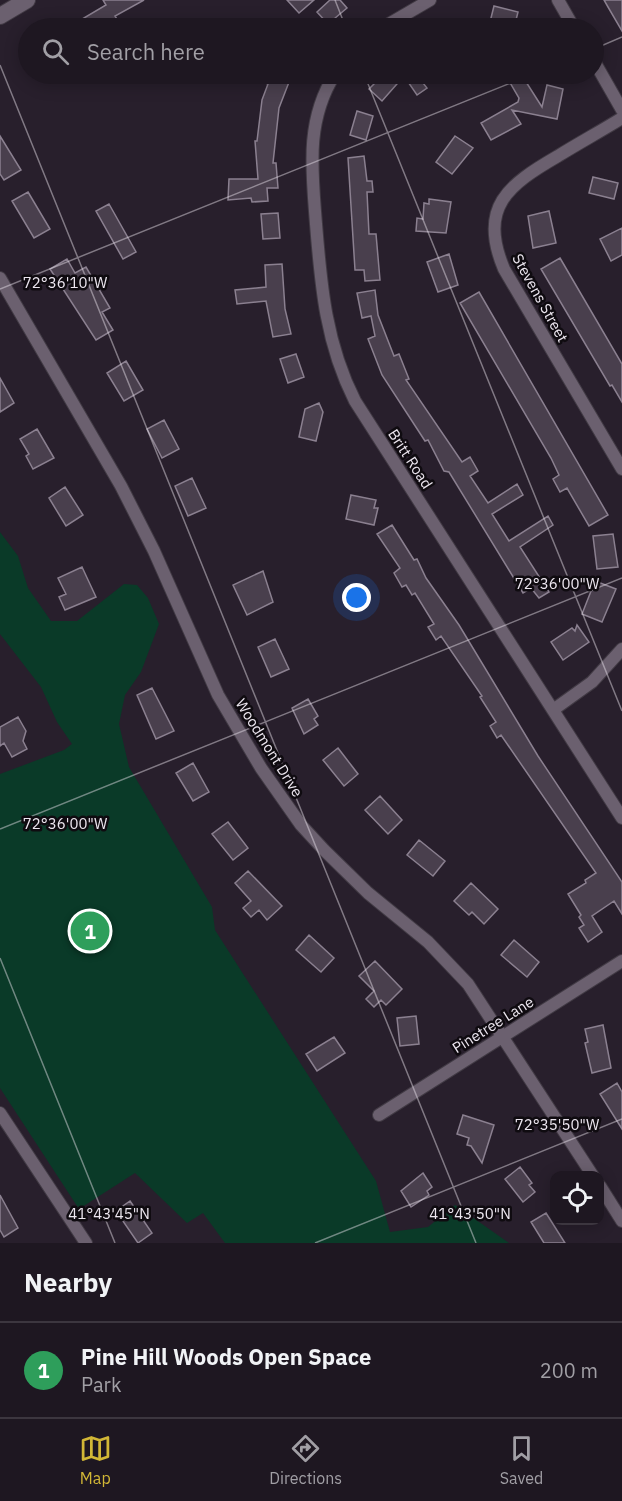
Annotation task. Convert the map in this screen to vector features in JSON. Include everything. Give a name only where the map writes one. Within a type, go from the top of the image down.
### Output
[{"type":"main road","points":[[0,16],[27,0]]},
{"type":"street","points":[[399,18],[430,0]]},
{"type":"street","points":[[558,0],[568,18]]},
{"type":"street","points":[[604,78],[622,110]]},
{"type":"street","name":"Britt Road","points":[[330,84],[317,112],[311,155],[322,298],[334,351],[356,401],[622,818]]},
{"type":"street","name":"Stevens Street","points":[[622,118],[518,180],[498,207],[494,227],[496,247],[504,269],[622,470]]},
{"type":"street","name":"Woodmont Drive","points":[[0,278],[122,486],[154,551],[218,695],[280,797],[324,850],[368,893],[445,958],[478,998],[504,1036],[590,1171]]},
{"type":"street","points":[[553,710],[592,682],[622,649]]},
{"type":"street","name":"Pinetree Lane","points":[[379,1115],[622,961]]},
{"type":"street","points":[[0,1113],[86,1243]]},
{"type":"street","points":[[604,1192],[622,1221]]},
{"type":"green space","points":[[0,532],[18,556],[28,588],[51,621],[77,621],[124,584],[137,585],[148,598],[159,624],[141,672],[125,695],[119,724],[129,767],[212,907],[215,930],[376,1181],[390,1232],[428,1227],[455,1205],[509,1243],[225,1243],[203,1213],[187,1223],[135,1173],[79,1209],[0,1088],[0,774],[64,750],[72,744],[57,722],[41,687],[0,634]]},
{"type":"building","points":[[103,0],[144,0],[115,16],[116,18],[84,18],[106,5]]},
{"type":"building","points":[[287,0],[314,0],[299,13]]},
{"type":"building","points":[[330,0],[340,0],[347,8],[335,18],[322,18],[317,12]]},
{"type":"building","points":[[604,0],[622,0],[622,31],[608,7]]},
{"type":"building","points":[[494,6],[518,12],[516,18],[491,18]]},
{"type":"building","points":[[268,84],[288,84],[279,108],[273,163],[276,163],[278,188],[267,188],[268,201],[252,202],[251,198],[228,200],[229,179],[258,179],[255,141],[257,141],[262,100]]},
{"type":"building","points":[[374,84],[397,84],[382,101],[369,89]]},
{"type":"building","points":[[409,84],[424,84],[427,88],[417,95]]},
{"type":"building","points":[[511,84],[527,84],[542,107],[547,85],[563,89],[557,119],[512,110],[521,124],[491,140],[481,123],[518,102],[519,98]]},
{"type":"building","points":[[357,111],[373,116],[366,140],[350,135]]},
{"type":"building","points":[[0,136],[21,170],[4,180],[0,174]]},
{"type":"building","points":[[455,136],[473,148],[452,174],[436,162]]},
{"type":"building","points":[[364,156],[367,181],[372,181],[373,192],[367,192],[369,234],[376,234],[380,280],[365,281],[364,270],[355,270],[348,158]]},
{"type":"building","points":[[593,177],[618,183],[614,199],[589,193]]},
{"type":"building","points":[[28,192],[50,229],[34,238],[12,201]]},
{"type":"building","points":[[429,199],[451,202],[446,233],[416,231],[417,218],[423,219],[424,203],[429,204]]},
{"type":"building","points":[[109,204],[136,252],[123,259],[96,211]]},
{"type":"building","points":[[549,211],[556,243],[533,248],[528,216]]},
{"type":"building","points":[[278,213],[280,238],[263,239],[261,214]]},
{"type":"building","points":[[622,228],[622,255],[611,261],[600,239]]},
{"type":"building","points":[[449,254],[458,285],[438,292],[427,262]]},
{"type":"building","points":[[560,258],[622,364],[622,402],[612,385],[610,386],[541,269]]},
{"type":"building","points":[[67,259],[75,273],[86,267],[110,308],[102,312],[113,330],[96,340],[50,269]]},
{"type":"building","points":[[282,264],[285,309],[291,334],[273,337],[266,301],[237,304],[235,290],[266,287],[265,265]]},
{"type":"building","points":[[375,290],[378,315],[394,356],[399,354],[409,379],[406,380],[462,462],[470,457],[478,471],[470,476],[488,503],[517,484],[523,495],[492,514],[509,541],[548,516],[553,525],[520,547],[549,592],[539,598],[531,588],[523,593],[449,472],[444,471],[428,440],[425,441],[382,375],[368,339],[375,336],[371,316],[362,318],[357,293]]},
{"type":"building","points":[[479,292],[608,515],[589,526],[567,488],[560,492],[553,479],[559,475],[551,458],[460,303]]},
{"type":"building","points":[[296,354],[304,377],[288,383],[280,359]]},
{"type":"building","points":[[126,361],[143,390],[124,401],[107,373]]},
{"type":"building","points":[[0,378],[14,403],[0,412]]},
{"type":"building","points":[[319,403],[323,412],[316,441],[299,437],[305,409]]},
{"type":"building","points":[[164,420],[179,449],[162,458],[147,429]]},
{"type":"building","points":[[37,429],[54,458],[33,469],[26,456],[29,454],[20,439]]},
{"type":"building","points":[[192,478],[206,508],[188,516],[175,486]]},
{"type":"building","points":[[65,487],[83,515],[66,526],[49,498]]},
{"type":"building","points":[[351,495],[376,500],[374,508],[378,508],[374,525],[346,519]]},
{"type":"building","points":[[392,525],[414,560],[417,559],[426,578],[459,625],[538,756],[622,882],[622,914],[614,901],[592,916],[602,932],[588,942],[579,928],[584,925],[579,917],[581,915],[568,894],[586,883],[585,880],[596,873],[501,735],[497,738],[490,726],[496,722],[480,697],[482,696],[441,636],[436,640],[428,627],[434,624],[415,593],[412,595],[406,585],[402,587],[394,573],[400,568],[377,534]]},
{"type":"building","points":[[613,534],[618,567],[597,569],[593,536]]},
{"type":"building","points":[[82,567],[96,597],[65,610],[59,597],[66,594],[58,578]]},
{"type":"building","points":[[263,571],[273,602],[247,615],[233,585]]},
{"type":"building","points":[[595,581],[616,589],[602,622],[582,614]]},
{"type":"building","points":[[577,625],[589,642],[563,660],[551,642],[572,628],[575,631]]},
{"type":"building","points":[[275,639],[289,669],[271,677],[258,647]]},
{"type":"building","points":[[152,688],[174,731],[156,739],[137,695]]},
{"type":"building","points":[[308,699],[318,716],[314,719],[318,725],[304,734],[292,708]]},
{"type":"building","points":[[18,717],[26,731],[23,741],[27,749],[12,757],[4,743],[0,746],[0,727]]},
{"type":"building","points":[[338,748],[358,774],[344,786],[323,760]]},
{"type":"building","points":[[193,763],[209,792],[193,801],[176,773]]},
{"type":"building","points":[[380,796],[402,820],[388,834],[365,810]]},
{"type":"building","points":[[228,822],[248,848],[233,860],[212,834]]},
{"type":"building","points":[[419,840],[445,861],[433,876],[407,855]]},
{"type":"building","points":[[248,871],[282,906],[267,920],[259,910],[251,917],[243,908],[251,901],[235,883]]},
{"type":"building","points":[[471,883],[498,909],[484,924],[472,912],[469,915],[454,901]]},
{"type":"building","points":[[309,935],[334,958],[321,972],[296,950]]},
{"type":"building","points":[[514,940],[539,962],[527,977],[501,955]]},
{"type":"building","points":[[375,961],[402,989],[386,1005],[381,1000],[374,1007],[366,999],[374,991],[359,976]]},
{"type":"building","points":[[416,1016],[419,1044],[400,1046],[397,1018]]},
{"type":"building","points":[[603,1025],[611,1068],[592,1073],[585,1043],[588,1042],[585,1029]]},
{"type":"building","points":[[334,1037],[345,1053],[317,1071],[306,1054]]},
{"type":"building","points":[[617,1083],[622,1092],[622,1129],[600,1094]]},
{"type":"building","points":[[463,1115],[494,1125],[482,1163],[471,1146],[467,1145],[469,1138],[457,1134]]},
{"type":"building","points":[[520,1167],[532,1183],[529,1185],[535,1192],[523,1202],[505,1179]]},
{"type":"building","points":[[423,1173],[432,1187],[427,1191],[429,1195],[411,1207],[401,1191]]},
{"type":"building","points":[[0,1195],[18,1228],[4,1237],[0,1230]]},
{"type":"building","points":[[130,1201],[152,1233],[138,1243],[116,1211]]},
{"type":"building","points":[[546,1213],[550,1225],[554,1225],[565,1243],[544,1243],[531,1222]]},
{"type":"place","name":"Pine Hill Woods Open Space","points":[[90,931]]}]
